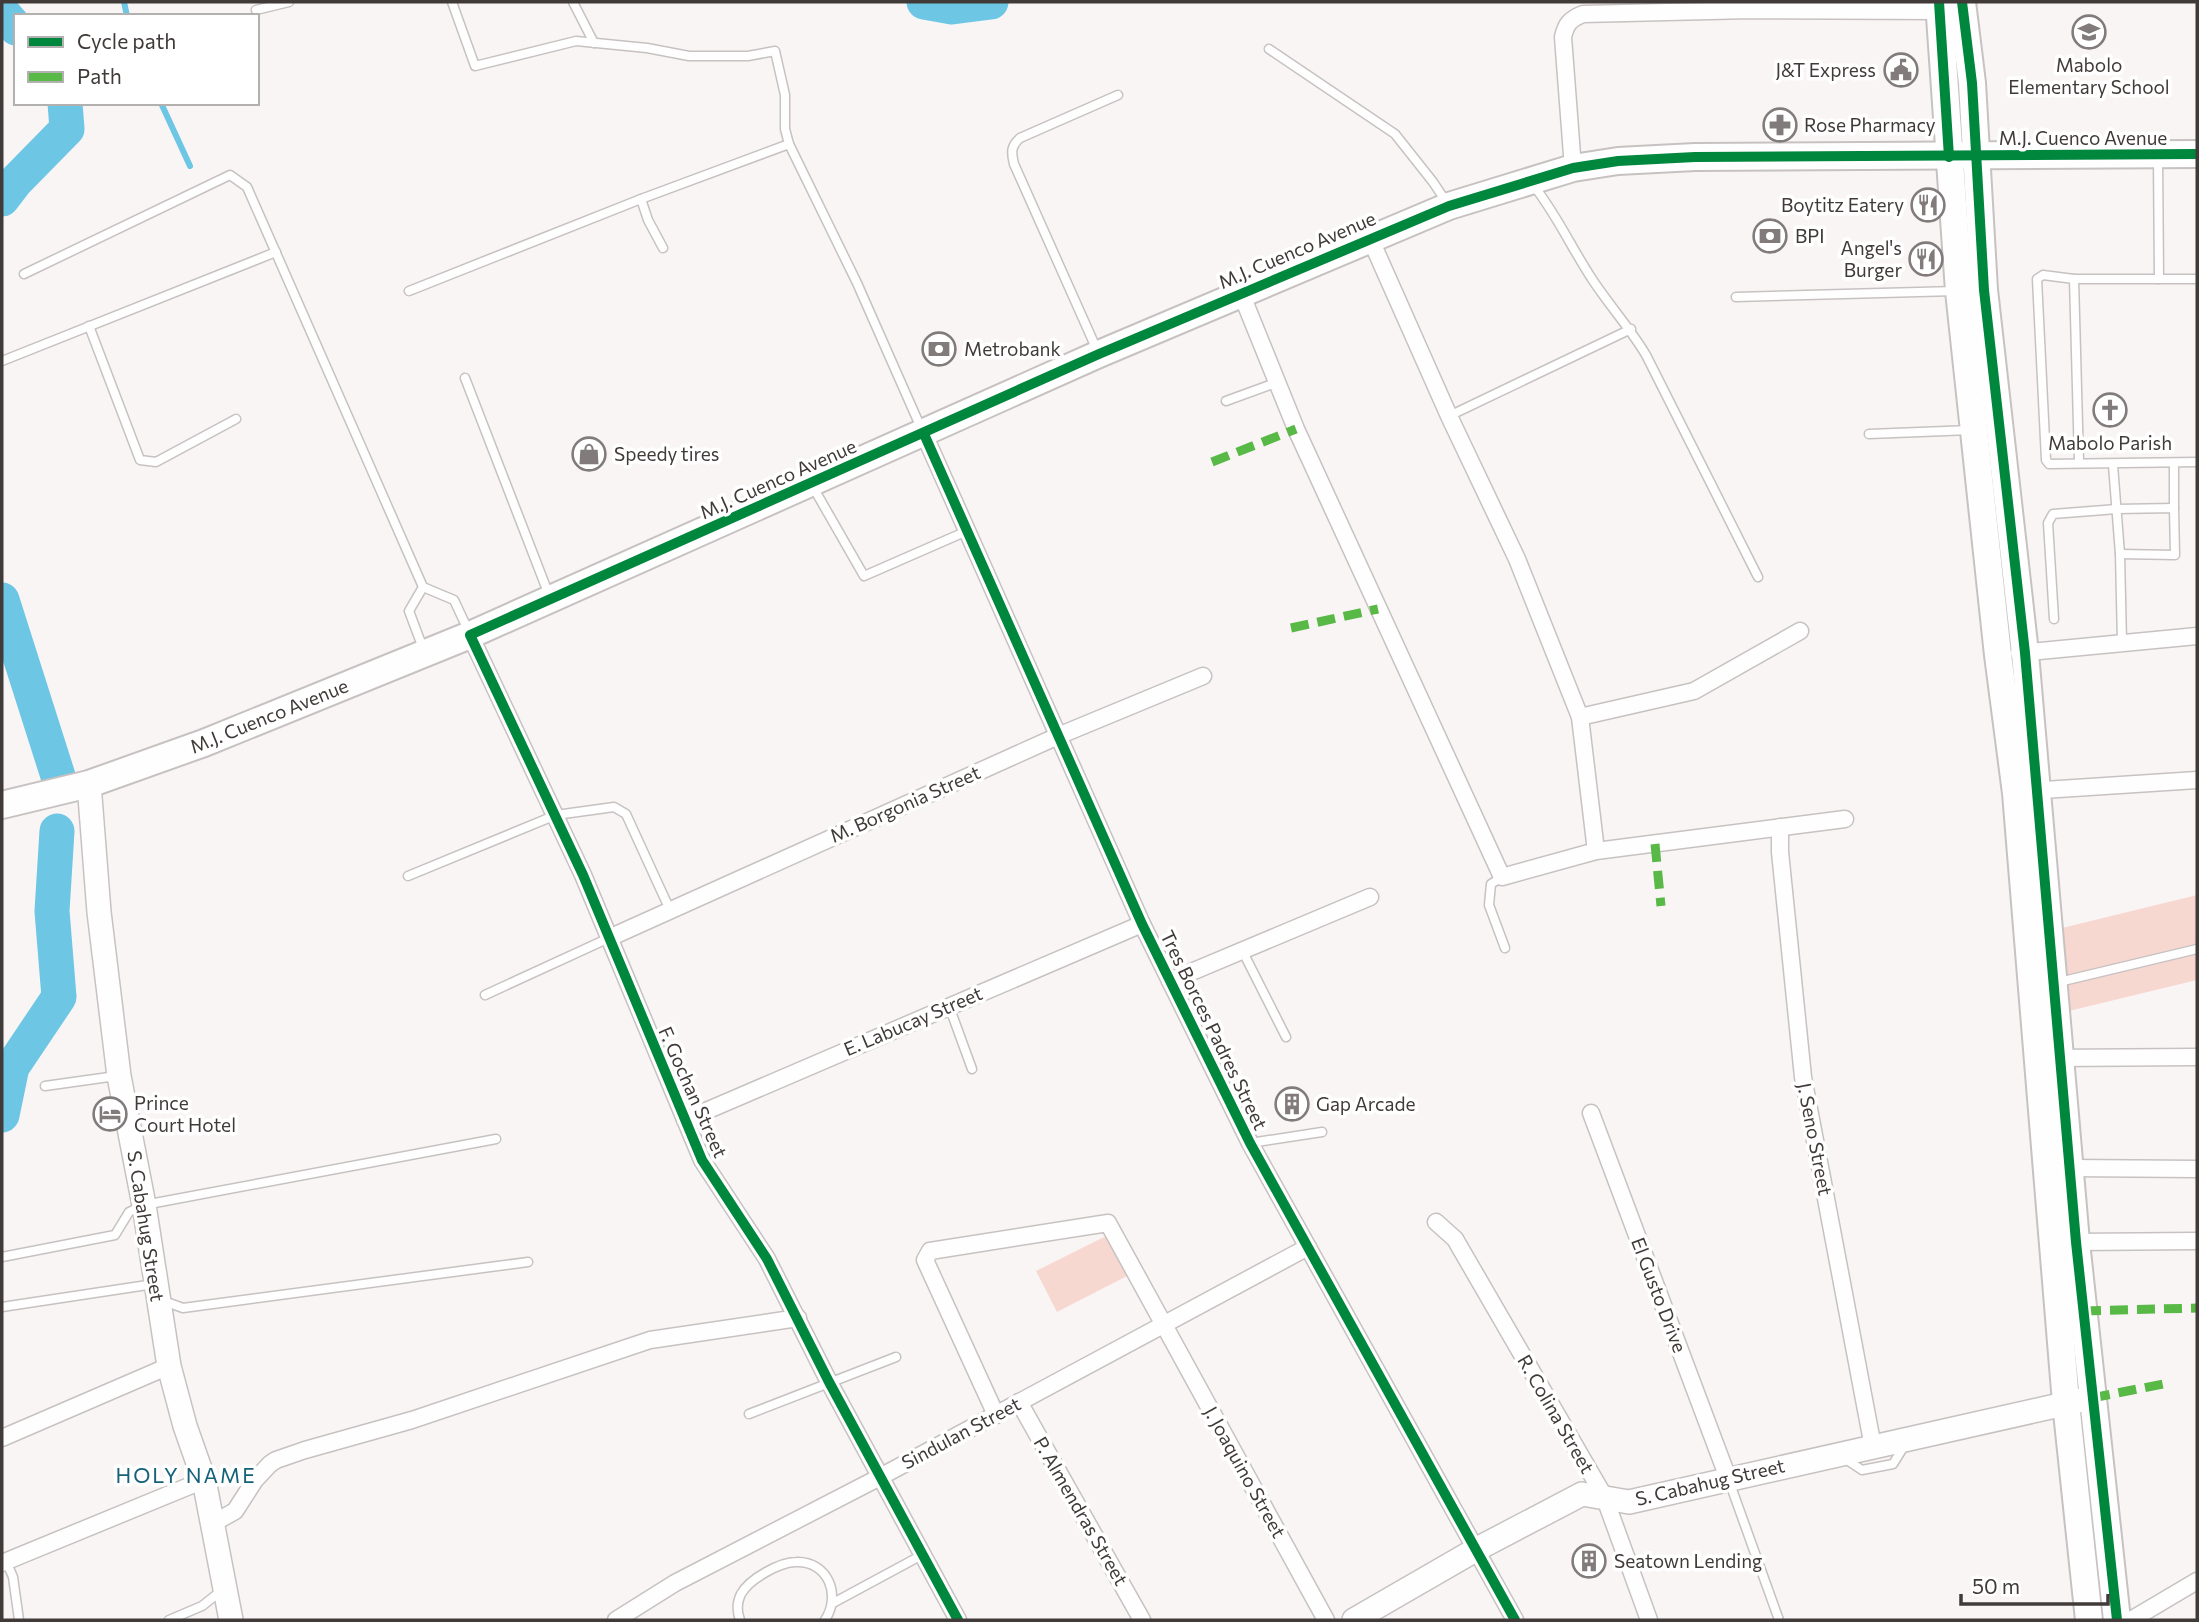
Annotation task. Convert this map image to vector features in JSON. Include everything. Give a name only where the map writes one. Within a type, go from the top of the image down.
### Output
[{"type":"main road","points":[[1947,5],[1962,157],[1984,290],[2025,653],[2026,792],[2049,1058],[2066,1404],[2089,1620]]},
{"type":"main road","name":"M.J. Cuenco Avenue","points":[[2,805],[81,786],[204,743],[470,635],[810,481],[1370,238],[1449,206],[1573,167],[1618,161],[1695,158],[2197,154]]},
{"type":"main road","points":[[1962,157],[1959,291],[1998,655],[2026,792],[2053,983],[2049,1058],[2070,1168],[2117,1620]]},
{"type":"street","points":[[1573,167],[1563,37],[1566,25],[1573,18],[1583,14],[1947,5]]},
{"type":"street","points":[[1370,238],[1449,416],[1517,559],[1580,717],[1596,851]]},
{"type":"street","points":[[1241,293],[1307,453],[1502,877],[1596,851],[1845,819]]},
{"type":"street","name":"Tres Borces Padres Street","points":[[924,433],[1142,924],[1170,981],[1251,1143],[1515,1620]]},
{"type":"street","points":[[1580,717],[1694,691],[1800,631]]},
{"type":"street","name":"F. Gochan Street","points":[[470,635],[556,815],[702,1160],[766,1259],[829,1382],[958,1620]]},
{"type":"street","points":[[1998,655],[2197,636]]},
{"type":"street","name":"M. Borgonia Street","points":[[609,938],[1058,736],[1203,676]]},
{"type":"street","points":[[2026,792],[2197,780]]},
{"type":"street","name":"S. Cabahug Street","points":[[81,786],[119,1076],[144,1205],[169,1366],[185,1426],[204,1480],[231,1620]]},
{"type":"street","name":"J. Seno Street","points":[[1780,827],[1803,1077],[1873,1447]]},
{"type":"street","points":[[1170,981],[1370,897]]},
{"type":"street","name":"E. Labucay Street","points":[[685,1120],[1142,924]]},
{"type":"street","points":[[2049,1058],[2197,1057]]},
{"type":"street","name":"El Gusto Drive","points":[[1591,1113],[1728,1478]]},
{"type":"street","points":[[2070,1168],[2197,1169]]},
{"type":"street","name":"R. Colina Street","points":[[1436,1222],[1455,1239],[1604,1496],[1648,1620]]},
{"type":"street","name":"J. Joaquino Street","points":[[996,1415],[925,1259],[930,1251],[1108,1223],[1326,1620]]},
{"type":"street","points":[[2076,1242],[2197,1241]]},
{"type":"street","name":"Sindulan Street","points":[[616,1620],[675,1583],[880,1477],[1308,1247]]},
{"type":"street","points":[[212,1524],[235,1511],[255,1480],[276,1460],[412,1420],[650,1340],[798,1318]]},
{"type":"street","points":[[2,1438],[169,1366]]},
{"type":"street","name":"S. Cabahug Street","points":[[1354,1620],[1477,1549],[1582,1494],[1629,1502],[2092,1398]]},
{"type":"street","name":"P. Almendras Street","points":[[1019,1402],[1142,1620]]},
{"type":"street","points":[[4,1562],[204,1480]]},
{"type":"street","points":[[2131,1620],[2197,1581]]},
{"type":"lane","points":[[256,9],[289,2]]},
{"type":"lane","points":[[452,2],[475,66],[576,41],[647,48],[688,57],[748,56],[775,51],[785,95],[785,129],[789,144],[857,284],[924,433]]},
{"type":"lane","points":[[573,2],[594,43]]},
{"type":"lane","points":[[1269,49],[1395,134],[1449,206]]},
{"type":"lane","points":[[1099,354],[1011,151],[1020,138],[1118,95]]},
{"type":"lane","points":[[409,291],[640,199],[789,144]]},
{"type":"lane","points":[[2158,155],[2158,279]]},
{"type":"lane","points":[[24,274],[230,175],[247,187],[423,587],[454,600],[470,635]]},
{"type":"lane","points":[[1530,180],[1555,213],[1599,291],[1631,329],[1646,355],[1758,577]]},
{"type":"lane","points":[[640,199],[663,248]]},
{"type":"lane","points":[[2,361],[276,252]]},
{"type":"lane","points":[[2197,279],[2074,279],[2043,275],[2036,279],[2046,460],[2049,464],[2197,463]]},
{"type":"lane","points":[[2074,279],[2079,462]]},
{"type":"lane","points":[[1736,297],[1959,291]]},
{"type":"lane","points":[[89,326],[140,460],[156,462],[236,419]]},
{"type":"lane","points":[[1449,416],[1631,329]]},
{"type":"lane","points":[[465,378],[550,598]]},
{"type":"lane","points":[[1226,401],[1278,382]]},
{"type":"lane","points":[[1869,434],[1974,430]]},
{"type":"lane","points":[[2120,554],[2175,555],[2174,463]]},
{"type":"lane","points":[[2113,465],[2120,554],[2122,643]]},
{"type":"lane","points":[[810,481],[864,576],[967,531]]},
{"type":"lane","points":[[2054,619],[2048,523],[2053,514],[2174,508]]},
{"type":"lane","points":[[423,587],[409,611],[425,653]]},
{"type":"lane","points":[[408,876],[556,815],[614,807],[626,814],[670,910]]},
{"type":"lane","points":[[1502,877],[1491,884],[1489,905],[1505,948]]},
{"type":"lane","points":[[485,995],[609,938]]},
{"type":"lane","points":[[2053,983],[2197,949]]},
{"type":"lane","points":[[1243,951],[1286,1037]]},
{"type":"lane","points":[[949,1006],[972,1069]]},
{"type":"lane","points":[[45,1086],[119,1076]]},
{"type":"lane","points":[[1251,1143],[1322,1132]]},
{"type":"lane","points":[[2,1257],[115,1235],[129,1212],[144,1205],[496,1139]]},
{"type":"lane","points":[[2,1307],[156,1292],[183,1308],[528,1262]]},
{"type":"lane","points":[[749,1414],[896,1357]]},
{"type":"lane","points":[[1839,1454],[1862,1470],[1894,1464],[1909,1439]]},
{"type":"lane","points":[[1728,1478],[1779,1620]]},
{"type":"lane","points":[[833,1603],[922,1555]]},
{"type":"lane","points":[[4,1562],[13,1577],[19,1620]]},
{"type":"lane","points":[[740,1620],[738,1603],[741,1593],[750,1583],[787,1563],[807,1563],[817,1567],[830,1583],[833,1603],[825,1620]]},
{"type":"lane","points":[[169,1620],[202,1606],[225,1587]]},
{"type":"shaded area","points":[[2197,895],[2197,980],[2069,1011],[2058,929]]},
{"type":"shaded area","points":[[1108,1235],[1129,1275],[1057,1312],[1036,1271]]},
{"type":"waterway","points":[[124,2],[127,14]]},
{"type":"waterway","points":[[924,2],[952,7],[991,2]]},
{"type":"waterway","points":[[2,12],[14,26]]},
{"type":"waterway","points":[[2,199],[67,129],[65,105]]},
{"type":"waterway","points":[[162,105],[190,166]]},
{"type":"waterway","points":[[2,600],[58,776]]},
{"type":"waterway","points":[[2,1115],[12,1067],[59,997],[52,911],[57,831]]},
{"type":"marked path","points":[[1212,462],[1296,429]]},
{"type":"marked path","points":[[1291,628],[1378,609]]},
{"type":"marked path","points":[[1655,844],[1661,906]]},
{"type":"marked path","points":[[2083,1311],[2197,1308]]},
{"type":"marked path","points":[[2092,1398],[2168,1383]]},
{"type":"cycle path","points":[[1939,2],[1949,157]]},
{"type":"cycle path","points":[[1962,2],[1972,83],[1984,290],[2025,653],[2076,1242],[2117,1620]]},
{"type":"cycle path","points":[[958,1620],[829,1382],[767,1259],[702,1160],[583,875],[470,635],[1099,354],[1449,206],[1573,168],[1618,161],[1695,157],[2197,154]]},
{"type":"cycle path","points":[[924,434],[1142,924],[1250,1143],[1515,1620]]},
{"type":"place","name":"Mabolo Elementary School","points":[[2089,32]]},
{"type":"place","name":"J&T Express","points":[[1901,70]]},
{"type":"place","name":"Rose Pharmacy","points":[[1780,125]]},
{"type":"place","name":"Boytitz Eatery","points":[[1928,205]]},
{"type":"place","name":"BPI","points":[[1770,236]]},
{"type":"place","name":"Angel's Burger","points":[[1926,259]]},
{"type":"place","name":"Metrobank","points":[[939,349]]},
{"type":"place","name":"Mabolo Parish","points":[[2110,410]]},
{"type":"place","name":"Speedy tires","points":[[589,454]]},
{"type":"place","name":"Gap Arcade","points":[[1292,1104]]},
{"type":"place","name":"Prince Court Hotel","points":[[110,1114]]},
{"type":"place","name":"Seatown Lending","points":[[1589,1561]]},
{"type":"district","name":"HOLY NAME","points":[[186,1476]]}]
